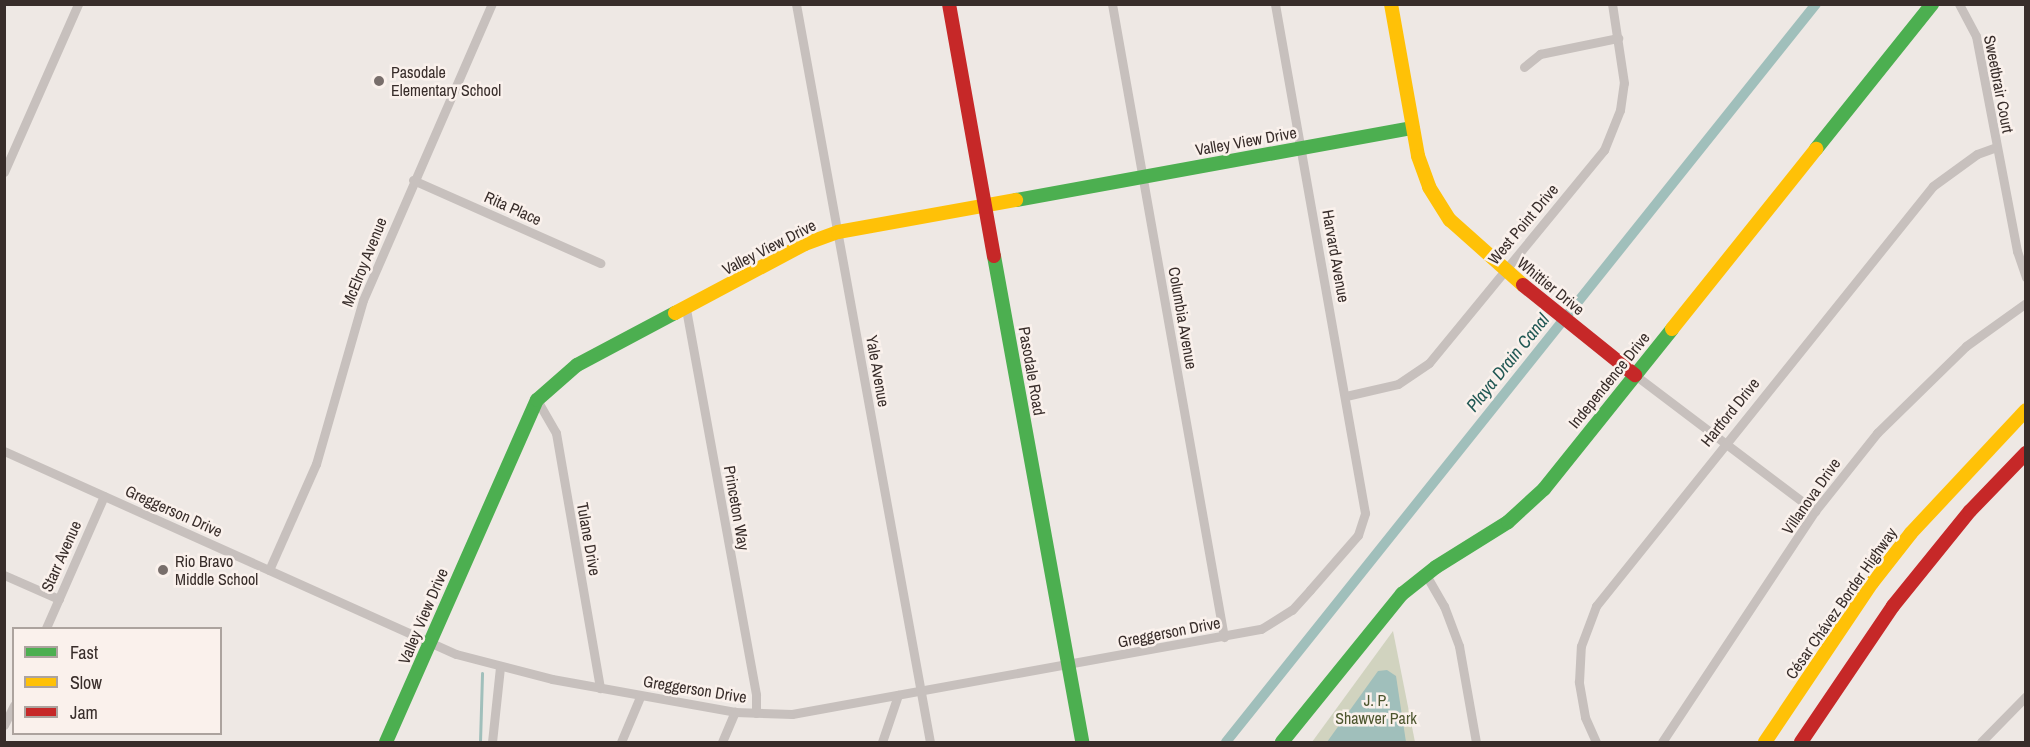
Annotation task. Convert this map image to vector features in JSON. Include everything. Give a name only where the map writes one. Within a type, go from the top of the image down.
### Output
[{"type":"main road","name":"Pasodale Road","points":[[949,4],[1082,742]]},
{"type":"main road","name":"Whittier Drive","points":[[1391,4],[1413,128],[1428,187],[1450,220],[1504,270],[1635,375]]},
{"type":"main road","name":"Independence Drive","points":[[1282,742],[1387,610],[1426,575],[1488,537],[1527,507],[1932,4]]},
{"type":"main road","name":"Valley View Drive","points":[[386,742],[537,400],[577,365],[805,244],[837,232],[1413,128]]},
{"type":"main road","name":"César Chávez Border Highway","points":[[1765,742],[1872,583],[1911,533],[2025,410]]},
{"type":"main road","points":[[1801,742],[1893,606],[1964,519],[2025,453]]},
{"type":"street","points":[[4,172],[78,4]]},
{"type":"street","name":"McElroy Avenue","points":[[269,570],[316,464],[363,300],[413,180],[492,4]]},
{"type":"street","name":"Yale Avenue","points":[[796,4],[930,742]]},
{"type":"street","name":"Columbia Avenue","points":[[1112,4],[1224,637]]},
{"type":"street","name":"Harvard Avenue","points":[[1275,4],[1365,513]]},
{"type":"street","name":"West Point Drive","points":[[1346,396],[1398,384],[1429,363],[1604,150],[1614,130],[1624,83],[1612,4]]},
{"type":"street","name":"Sweetbrair Court","points":[[1959,4],[1976,36],[1996,147],[2025,277]]},
{"type":"street","points":[[1524,67],[1540,54],[1618,38]]},
{"type":"street","name":"Hartford Drive","points":[[1596,742],[1585,717],[1579,682],[1581,646],[1591,615],[1724,442],[1933,186],[1977,154],[1996,147]]},
{"type":"street","name":"Rita Place","points":[[413,180],[600,263]]},
{"type":"street","name":"Villanova Drive","points":[[1662,742],[1815,511],[1912,396],[1966,346],[2025,303]]},
{"type":"street","name":"Princeton Way","points":[[686,309],[756,695],[756,713]]},
{"type":"street","name":"Whittier Drive","points":[[1635,375],[1815,511]]},
{"type":"street","name":"Tulane Drive","points":[[537,400],[556,433],[600,688]]},
{"type":"street","name":"Greggerson Drive","points":[[4,452],[429,643],[500,667],[640,697],[735,712],[756,713],[792,714],[1224,637],[1261,628],[1292,610],[1358,535],[1365,513]]},
{"type":"street","name":"Starr Avenue","points":[[46,627],[104,496]]},
{"type":"street","points":[[4,575],[59,599]]},
{"type":"street","points":[[1426,575],[1444,606],[1459,646],[1476,742]]},
{"type":"street","points":[[492,742],[500,667]]},
{"type":"street","points":[[882,742],[898,695]]},
{"type":"street","points":[[1982,742],[2025,696]]},
{"type":"street","points":[[621,742],[640,697]]},
{"type":"street","points":[[4,725],[12,709]]},
{"type":"street","points":[[722,742],[735,712]]},
{"type":"green space","name":"J. P. Shawver Park","points":[[1393,631],[1415,742],[1312,742]]},
{"type":"water","points":[[1387,670],[1396,676],[1406,742],[1327,742],[1378,671]]},
{"type":"waterway","name":"Playa Drain Canal","points":[[1226,742],[1816,4]]},
{"type":"waterway","points":[[480,742],[482,673]]},
{"type":"traffic: fast","points":[[1816,149],[1932,4]]},
{"type":"traffic: fast","points":[[1016,200],[1413,128]]},
{"type":"traffic: fast","points":[[994,256],[1082,742]]},
{"type":"traffic: fast","points":[[386,742],[537,400],[577,365],[675,313]]},
{"type":"traffic: fast","points":[[1282,742],[1402,594],[1436,567],[1508,522],[1544,489],[1672,329]]},
{"type":"traffic: slow","points":[[1391,4],[1418,156],[1429,187],[1450,220],[1523,285]]},
{"type":"traffic: slow","points":[[1672,329],[1816,149]]},
{"type":"traffic: slow","points":[[675,313],[805,244],[838,232],[1016,200]]},
{"type":"traffic: slow","points":[[1765,742],[1872,583],[1911,533],[2026,410]]},
{"type":"traffic: jam","points":[[949,4],[994,256]]},
{"type":"traffic: jam","points":[[1523,285],[1635,375]]},
{"type":"traffic: jam","points":[[1801,742],[1893,606],[1970,511],[2026,453]]},
{"type":"place","name":"Pasodale Elementary School","points":[[379,81]]},
{"type":"place","name":"Rio Bravo Middle School","points":[[163,570]]}]
